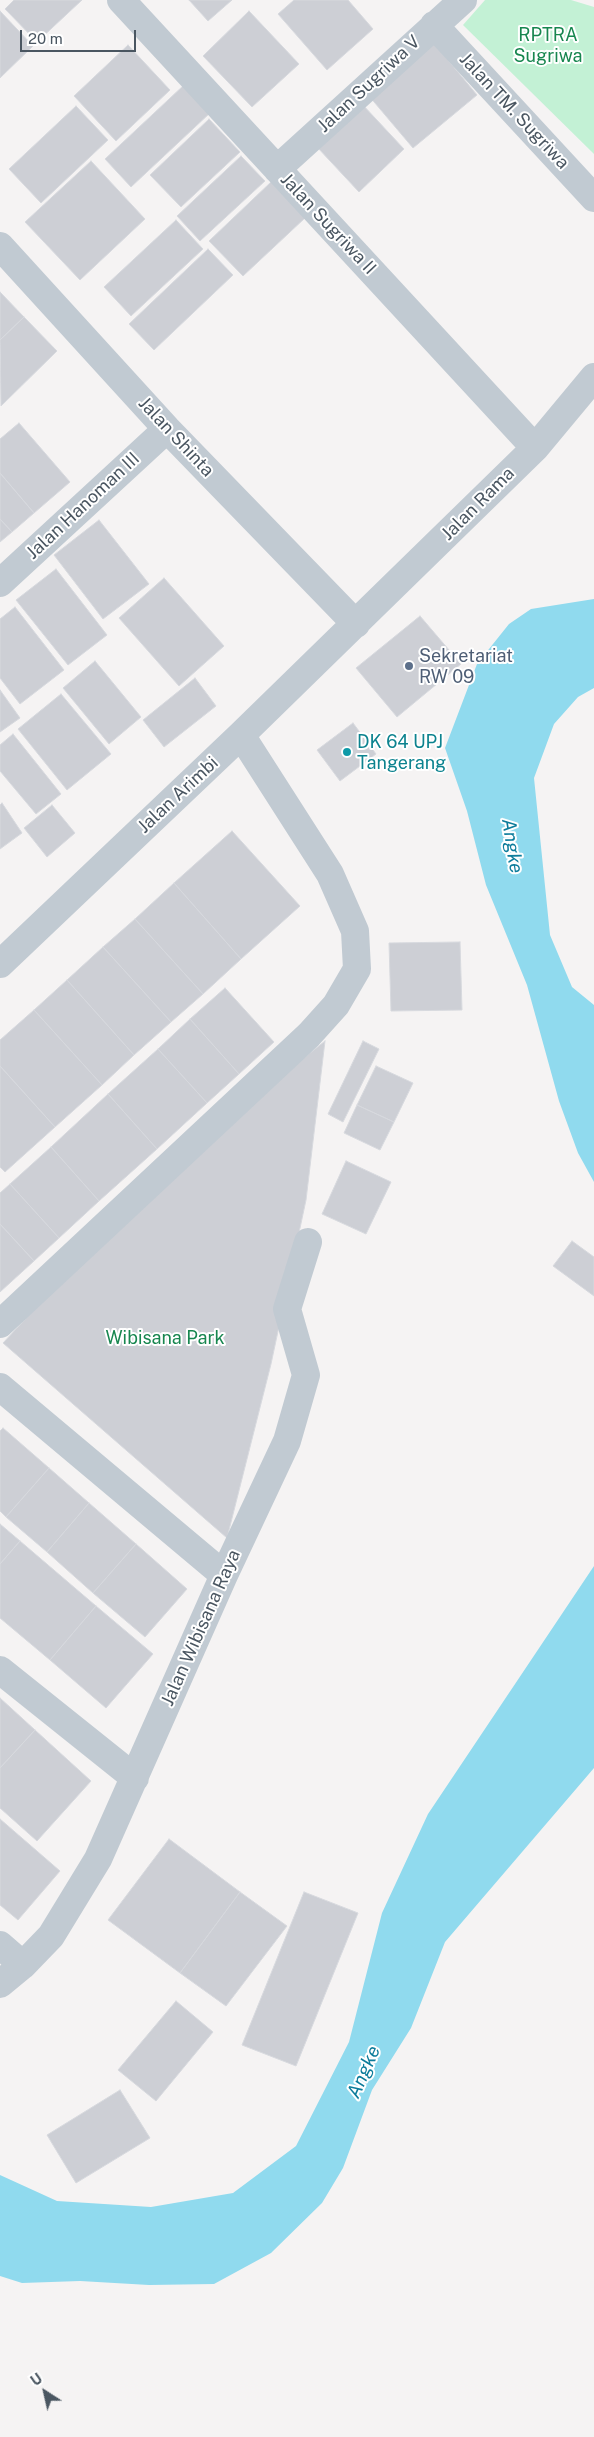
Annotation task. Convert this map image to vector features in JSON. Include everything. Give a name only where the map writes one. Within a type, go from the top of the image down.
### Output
[{"type":"street","name":"Jalan Sugriwa V","points":[[277,169],[463,0]]},
{"type":"street","name":"Jalan Sugriwa II","points":[[132,4],[277,169],[535,448]]},
{"type":"street","name":"Jalan TM. Sugriwa","points":[[434,25],[594,198]]},
{"type":"street","name":"Jalan Shinta","points":[[0,246],[167,429],[356,624]]},
{"type":"street","name":"Jalan Rama","points":[[356,624],[535,448],[594,377]]},
{"type":"street","name":"Jalan Hanoman III","points":[[0,583],[167,429]]},
{"type":"street","name":"Jalan Arimbi","points":[[0,964],[356,624]]},
{"type":"street","points":[[0,1324],[308,1035],[336,1005],[357,969],[355,930],[330,874],[241,735]]},
{"type":"street","name":"Jalan Wibisana Raya","points":[[0,1984],[23,1965],[51,1936],[98,1859],[224,1575],[286,1441],[306,1376],[287,1309],[308,1242]]},
{"type":"street","points":[[0,1387],[224,1575]]},
{"type":"street","points":[[0,1670],[135,1778]]},
{"type":"street","points":[[0,1946],[23,1965]]},
{"type":"green space","name":"RPTRA Sugriwa","points":[[485,0],[571,0],[594,7],[594,154],[463,25]]},
{"type":"water","name":"Angke","points":[[594,599],[594,688],[578,697],[554,724],[534,778],[550,935],[572,987],[594,1005],[594,1182],[578,1153],[559,1101],[527,985],[486,885],[467,811],[445,748],[477,664],[509,624],[531,609]]},
{"type":"water","name":"Angke","points":[[594,1566],[594,1768],[445,1942],[411,2028],[372,2090],[343,2168],[322,2203],[271,2253],[214,2284],[149,2285],[80,2281],[22,2283],[0,2276],[0,2175],[57,2201],[151,2207],[233,2193],[296,2146],[349,2042],[382,1913],[428,1814]]},
{"type":"building","points":[[14,0],[82,0],[37,42],[5,9]]},
{"type":"building","points":[[189,0],[232,0],[208,21]]},
{"type":"building","points":[[294,0],[348,0],[373,29],[327,70],[278,14]]},
{"type":"building","points":[[0,11],[33,46],[0,78]]},
{"type":"building","points":[[249,11],[299,64],[252,107],[203,56]]},
{"type":"building","points":[[434,43],[477,95],[413,148],[369,96]]},
{"type":"building","points":[[128,45],[170,90],[116,141],[74,96]]},
{"type":"building","points":[[184,85],[210,113],[131,187],[105,159]]},
{"type":"building","points":[[362,104],[404,149],[359,192],[317,147]]},
{"type":"building","points":[[76,106],[108,140],[41,203],[9,169]]},
{"type":"building","points":[[209,119],[240,152],[181,207],[150,175]]},
{"type":"building","points":[[241,156],[265,181],[200,241],[177,216]]},
{"type":"building","points":[[91,161],[145,219],[80,280],[25,222]]},
{"type":"building","points":[[271,182],[305,218],[243,276],[209,241]]},
{"type":"building","points":[[176,220],[203,249],[131,316],[104,287]]},
{"type":"building","points":[[208,249],[233,275],[154,350],[129,324]]},
{"type":"building","points":[[0,292],[24,317],[0,340]]},
{"type":"building","points":[[24,317],[57,351],[1,406],[0,340]]},
{"type":"building","points":[[19,423],[70,482],[34,513],[0,473],[0,439]]},
{"type":"building","points":[[0,473],[34,513],[12,532],[0,519]]},
{"type":"building","points":[[0,519],[12,532],[0,542]]},
{"type":"building","points":[[99,520],[149,584],[103,619],[54,555]]},
{"type":"building","points":[[56,569],[107,635],[68,665],[16,600]]},
{"type":"building","points":[[164,578],[224,646],[179,686],[119,618]]},
{"type":"building","points":[[15,607],[64,670],[20,704],[0,678],[0,619]]},
{"type":"building","name":"Sekretariat RW 09","points":[[420,616],[461,664],[397,717],[356,668]]},
{"type":"building","points":[[95,661],[141,717],[109,744],[63,688]]},
{"type":"building","points":[[195,678],[216,706],[164,747],[143,720]]},
{"type":"building","points":[[0,690],[20,718],[0,732]]},
{"type":"building","points":[[61,694],[111,754],[67,790],[18,729]]},
{"type":"building","name":"DK 64 UPJ Tangerang","points":[[353,723],[376,754],[340,781],[317,750]]},
{"type":"building","points":[[13,734],[61,794],[36,814],[0,771],[0,745]]},
{"type":"building","points":[[2,803],[22,833],[0,849],[0,805]]},
{"type":"building","points":[[52,805],[75,833],[47,857],[24,828]]},
{"type":"building","points":[[232,831],[300,906],[241,959],[174,883]]},
{"type":"building","points":[[174,883],[241,959],[203,994],[135,919]]},
{"type":"building","points":[[135,919],[203,994],[171,1022],[103,947]]},
{"type":"building","points":[[460,942],[462,1010],[391,1011],[389,943]]},
{"type":"building","points":[[103,947],[171,1022],[134,1055],[67,980]]},
{"type":"building","points":[[67,980],[134,1055],[102,1085],[34,1010]]},
{"type":"building","points":[[225,988],[274,1042],[239,1074],[190,1019]]},
{"type":"building","points":[[34,1010],[102,1085],[55,1127],[0,1066],[0,1040]]},
{"type":"building","points":[[190,1019],[239,1074],[207,1103],[158,1049]]},
{"type":"building","name":"Wibisana Park","points":[[325,1041],[306,1200],[271,1364],[227,1538],[3,1343],[114,1223],[214,1130]]},
{"type":"building","points":[[363,1041],[379,1049],[343,1122],[328,1114]]},
{"type":"building","points":[[158,1049],[207,1103],[157,1149],[108,1094]]},
{"type":"building","points":[[0,1066],[55,1127],[5,1172],[0,1167]]},
{"type":"building","points":[[376,1066],[413,1083],[394,1122],[357,1105]]},
{"type":"building","points":[[108,1094],[157,1149],[99,1201],[51,1147]]},
{"type":"building","points":[[357,1105],[394,1122],[380,1150],[344,1133]]},
{"type":"building","points":[[51,1147],[99,1201],[59,1238],[10,1184]]},
{"type":"building","points":[[346,1161],[391,1182],[366,1234],[322,1214]]},
{"type":"building","points":[[10,1184],[59,1238],[34,1261],[0,1224],[0,1193]]},
{"type":"building","points":[[0,1224],[34,1261],[0,1292]]},
{"type":"building","points":[[572,1241],[594,1257],[594,1296],[553,1266]]},
{"type":"building","points":[[3,1428],[49,1468],[6,1517],[0,1511],[0,1431]]},
{"type":"building","points":[[49,1468],[89,1503],[47,1552],[6,1517]]},
{"type":"building","points":[[89,1503],[136,1544],[93,1593],[47,1552]]},
{"type":"building","points":[[0,1524],[20,1541],[0,1564]]},
{"type":"building","points":[[20,1541],[96,1606],[50,1660],[0,1618],[0,1564]]},
{"type":"building","points":[[136,1544],[187,1589],[145,1637],[93,1593]]},
{"type":"building","points":[[96,1606],[153,1654],[106,1708],[50,1660]]},
{"type":"building","points":[[0,1698],[35,1730],[0,1768]]},
{"type":"building","points":[[35,1730],[91,1781],[37,1841],[0,1808],[0,1768]]},
{"type":"building","points":[[0,1819],[60,1871],[18,1920],[0,1905]]},
{"type":"building","points":[[169,1839],[240,1892],[180,1973],[108,1920]]},
{"type":"building","points":[[240,1892],[287,1926],[226,2006],[180,1973]]},
{"type":"building","points":[[304,1892],[358,1913],[296,2066],[242,2045]]},
{"type":"building","points":[[176,2001],[213,2032],[156,2101],[118,2070]]},
{"type":"building","points":[[120,2090],[150,2138],[76,2183],[47,2135]]},
{"type":"place","name":"Sekretariat RW 09","points":[[409,666]]},
{"type":"place","name":"DK 64 UPJ Tangerang","points":[[347,752]]}]
